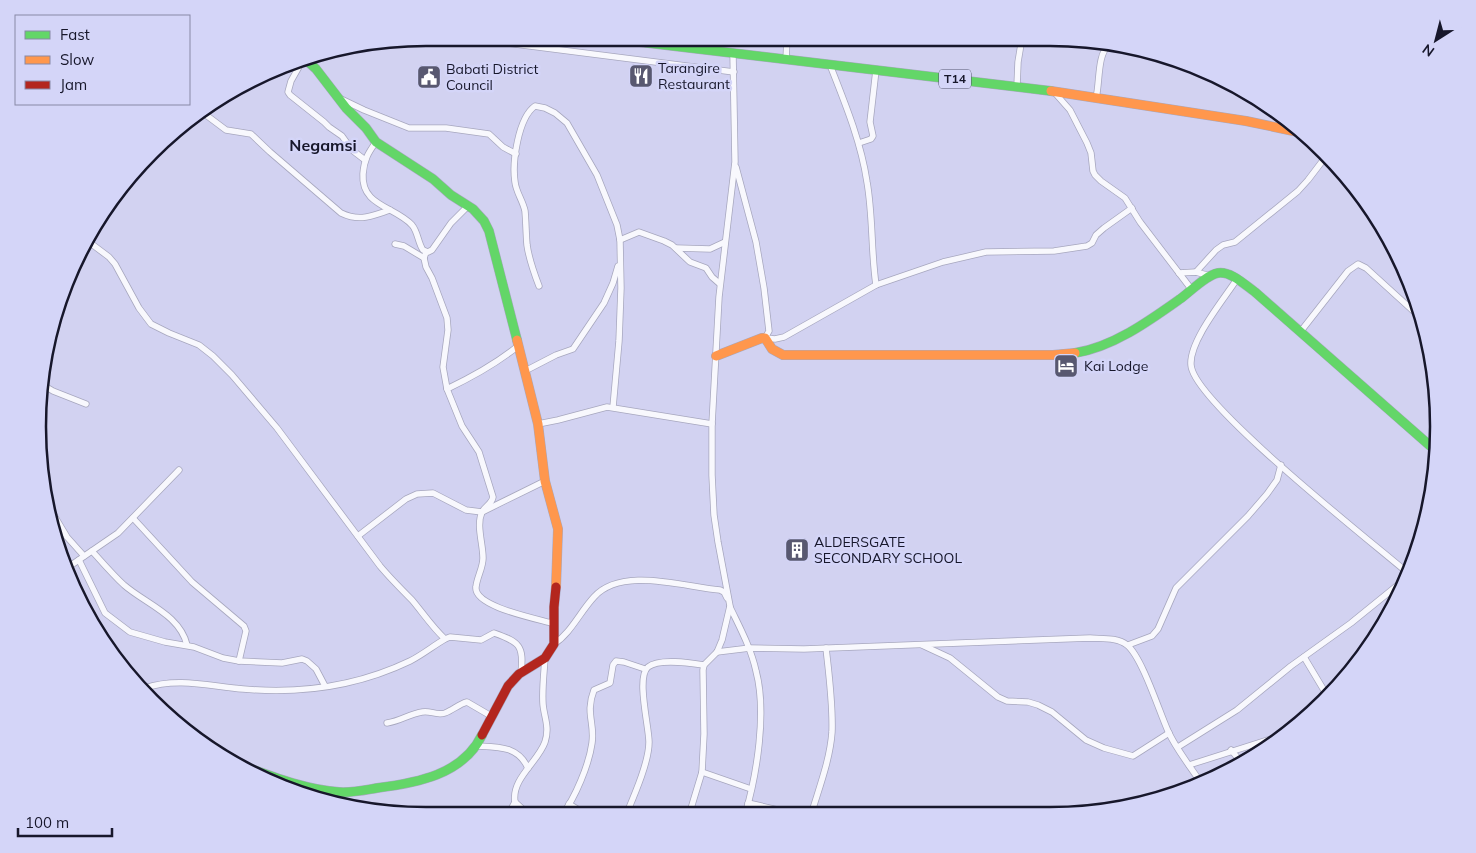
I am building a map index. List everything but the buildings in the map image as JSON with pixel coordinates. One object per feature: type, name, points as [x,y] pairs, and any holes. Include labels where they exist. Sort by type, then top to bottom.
[{"type":"main road","name":"T14","points":[[670,46],[1017,86],[1246,121],[1286,129]]},
{"type":"main road","points":[[301,786],[328,791],[357,791],[431,778],[460,762],[477,746],[508,686],[521,673],[545,658],[554,644],[558,530],[544,482],[538,424],[489,231],[484,221],[433,179],[376,142],[311,64]]},
{"type":"main road","points":[[716,356],[757,339],[764,338],[772,350],[783,355],[1053,355],[1082,352],[1105,344],[1192,290],[1210,276],[1219,273],[1237,279],[1301,330],[1429,445]]},
{"type":"street","points":[[529,46],[734,72]]},
{"type":"street","points":[[786,60],[787,46]]},
{"type":"street","points":[[1017,86],[1021,46]]},
{"type":"street","points":[[1096,98],[1099,87],[1101,56],[1104,51]]},
{"type":"street","points":[[691,807],[702,772],[704,734],[702,678],[704,665],[717,652],[722,640],[730,606],[714,515],[712,424],[720,284],[735,162],[733,54]]},
{"type":"street","points":[[830,65],[859,143],[868,184],[872,258],[876,285]]},
{"type":"street","points":[[298,68],[291,81],[288,92],[290,95],[337,132],[352,150],[364,160]]},
{"type":"street","points":[[859,143],[871,139],[873,136],[870,114],[876,70]]},
{"type":"street","points":[[1053,91],[1070,110],[1087,143],[1095,175],[1123,196],[1140,222],[1192,290]]},
{"type":"street","points":[[338,97],[408,128],[446,128],[489,134],[516,154]]},
{"type":"street","points":[[539,286],[533,270],[528,246],[524,207],[515,183],[516,154],[524,120],[534,106],[556,113],[567,124],[597,174],[617,225],[620,240],[619,341],[614,407]]},
{"type":"street","points":[[207,116],[226,130],[251,134],[341,212],[360,219],[390,210]]},
{"type":"street","points":[[376,142],[364,160],[363,181],[366,194],[412,225],[416,232],[447,318],[448,330],[443,367],[447,388],[458,417],[478,452],[489,481],[493,499],[482,512],[480,530],[483,564],[476,587],[477,595],[498,608],[555,624]]},
{"type":"street","points":[[735,162],[756,242],[764,288],[769,331],[764,338]]},
{"type":"street","points":[[1196,272],[1216,250],[1235,242],[1298,191],[1321,162]]},
{"type":"street","points":[[425,255],[432,250],[451,223],[468,206]]},
{"type":"street","points":[[764,338],[775,339],[784,337],[876,285],[922,268],[986,252],[1054,251],[1087,246],[1104,228],[1132,208]]},
{"type":"street","points":[[620,240],[637,233],[664,240],[676,248],[686,260],[706,268],[720,284]]},
{"type":"street","points":[[676,248],[710,249],[725,242]]},
{"type":"street","points":[[395,244],[425,255]]},
{"type":"street","points":[[92,245],[115,264],[139,308],[151,324],[199,345],[214,356],[232,375],[277,428],[398,587],[412,600],[432,627],[445,639]]},
{"type":"street","points":[[525,371],[572,349],[604,303],[620,260]]},
{"type":"street","points":[[1301,330],[1348,271],[1358,264],[1366,268],[1412,309]]},
{"type":"street","points":[[1179,273],[1196,272],[1210,276]]},
{"type":"street","points":[[1237,279],[1208,322],[1193,351],[1191,367],[1198,382],[1212,399],[1281,465],[1402,569]]},
{"type":"street","points":[[447,388],[476,375],[502,359],[518,346]]},
{"type":"street","points":[[49,388],[86,404]]},
{"type":"street","points":[[538,424],[594,409],[614,407],[712,424]]},
{"type":"street","points":[[1128,646],[1152,636],[1158,629],[1176,588],[1248,516],[1267,494],[1276,480],[1281,465]]},
{"type":"street","points":[[72,564],[118,533],[179,470]]},
{"type":"street","points":[[358,536],[406,499],[425,492],[432,493],[466,510],[482,512],[544,482]]},
{"type":"street","points":[[133,518],[192,582],[244,626],[246,631],[240,661]]},
{"type":"street","points":[[58,522],[81,558],[105,613],[130,632],[174,644],[187,645],[223,658],[240,661],[275,663],[302,659],[316,669],[325,686]]},
{"type":"street","points":[[92,551],[124,584],[173,621],[184,635],[187,645]]},
{"type":"street","points":[[554,644],[563,637],[595,595],[608,585],[625,581],[655,580],[720,590],[726,595],[750,648],[757,672],[761,714],[747,807]]},
{"type":"street","points":[[1178,747],[1237,710],[1304,657],[1392,593]]},
{"type":"street","points":[[150,687],[180,682],[242,689],[282,691],[356,682],[411,660],[450,637],[481,640],[494,633],[517,643],[520,647],[523,658],[521,673]]},
{"type":"street","points":[[717,652],[750,648],[826,648],[1090,638],[1112,639],[1128,646],[1139,661],[1169,733],[1197,777]]},
{"type":"street","points":[[920,644],[950,658],[998,697],[1013,702],[1028,702],[1046,709],[1086,740],[1104,748],[1134,756],[1169,733]]},
{"type":"street","points":[[813,807],[829,754],[832,734],[826,648]]},
{"type":"street","points":[[1304,657],[1323,689]]},
{"type":"street","points":[[512,807],[515,802],[517,785],[539,754],[546,740],[547,722],[543,706],[545,658]]},
{"type":"street","points":[[567,807],[584,770],[592,743],[589,711],[594,690],[610,683],[613,664],[616,661],[645,669]]},
{"type":"street","points":[[629,807],[639,781],[649,743],[642,684],[645,669],[654,664],[667,662],[704,665]]},
{"type":"street","points":[[387,723],[421,712],[444,713],[467,702],[491,716]]},
{"type":"street","points":[[1189,765],[1264,740]]},
{"type":"street","points":[[477,746],[506,748],[518,753],[524,759],[528,768]]},
{"type":"street","points":[[1231,750],[1237,757]]},
{"type":"street","points":[[702,772],[751,789]]},
{"type":"street","points":[[515,802],[520,807]]},
{"type":"street","points":[[748,803],[765,807]]},
{"type":"street","points":[[569,804],[574,807]]},
{"type":"traffic: fast","points":[[673,46],[1051,91]]},
{"type":"traffic: fast","points":[[311,64],[376,142],[433,179],[451,195],[473,209],[484,221],[489,231],[517,340]]},
{"type":"traffic: fast","points":[[1075,353],[1103,345],[1130,332],[1156,316],[1213,274],[1228,274],[1255,292],[1429,445]]},
{"type":"traffic: fast","points":[[295,783],[314,789],[349,792],[422,780],[451,768],[474,749],[482,735]]},
{"type":"traffic: slow","points":[[1051,91],[1246,121],[1286,129]]},
{"type":"traffic: slow","points":[[716,356],[762,338],[765,338],[772,349],[783,355],[1053,355],[1075,353]]},
{"type":"traffic: slow","points":[[517,340],[538,424],[545,481],[558,529],[556,587]]},
{"type":"traffic: jam","points":[[482,735],[508,686],[519,674],[545,658],[554,644],[556,587]]},
{"type":"place","name":"Tarangire Restaurant","points":[[641,76]]},
{"type":"place","name":"Babati District Council","points":[[429,77]]},
{"type":"place","name":"Kai Lodge","points":[[1066,366]]},
{"type":"place","name":"ALDERSGATE SECONDARY SCHOOL","points":[[797,550]]},
{"type":"district","name":"Negamsi","points":[[323,145]]}]
